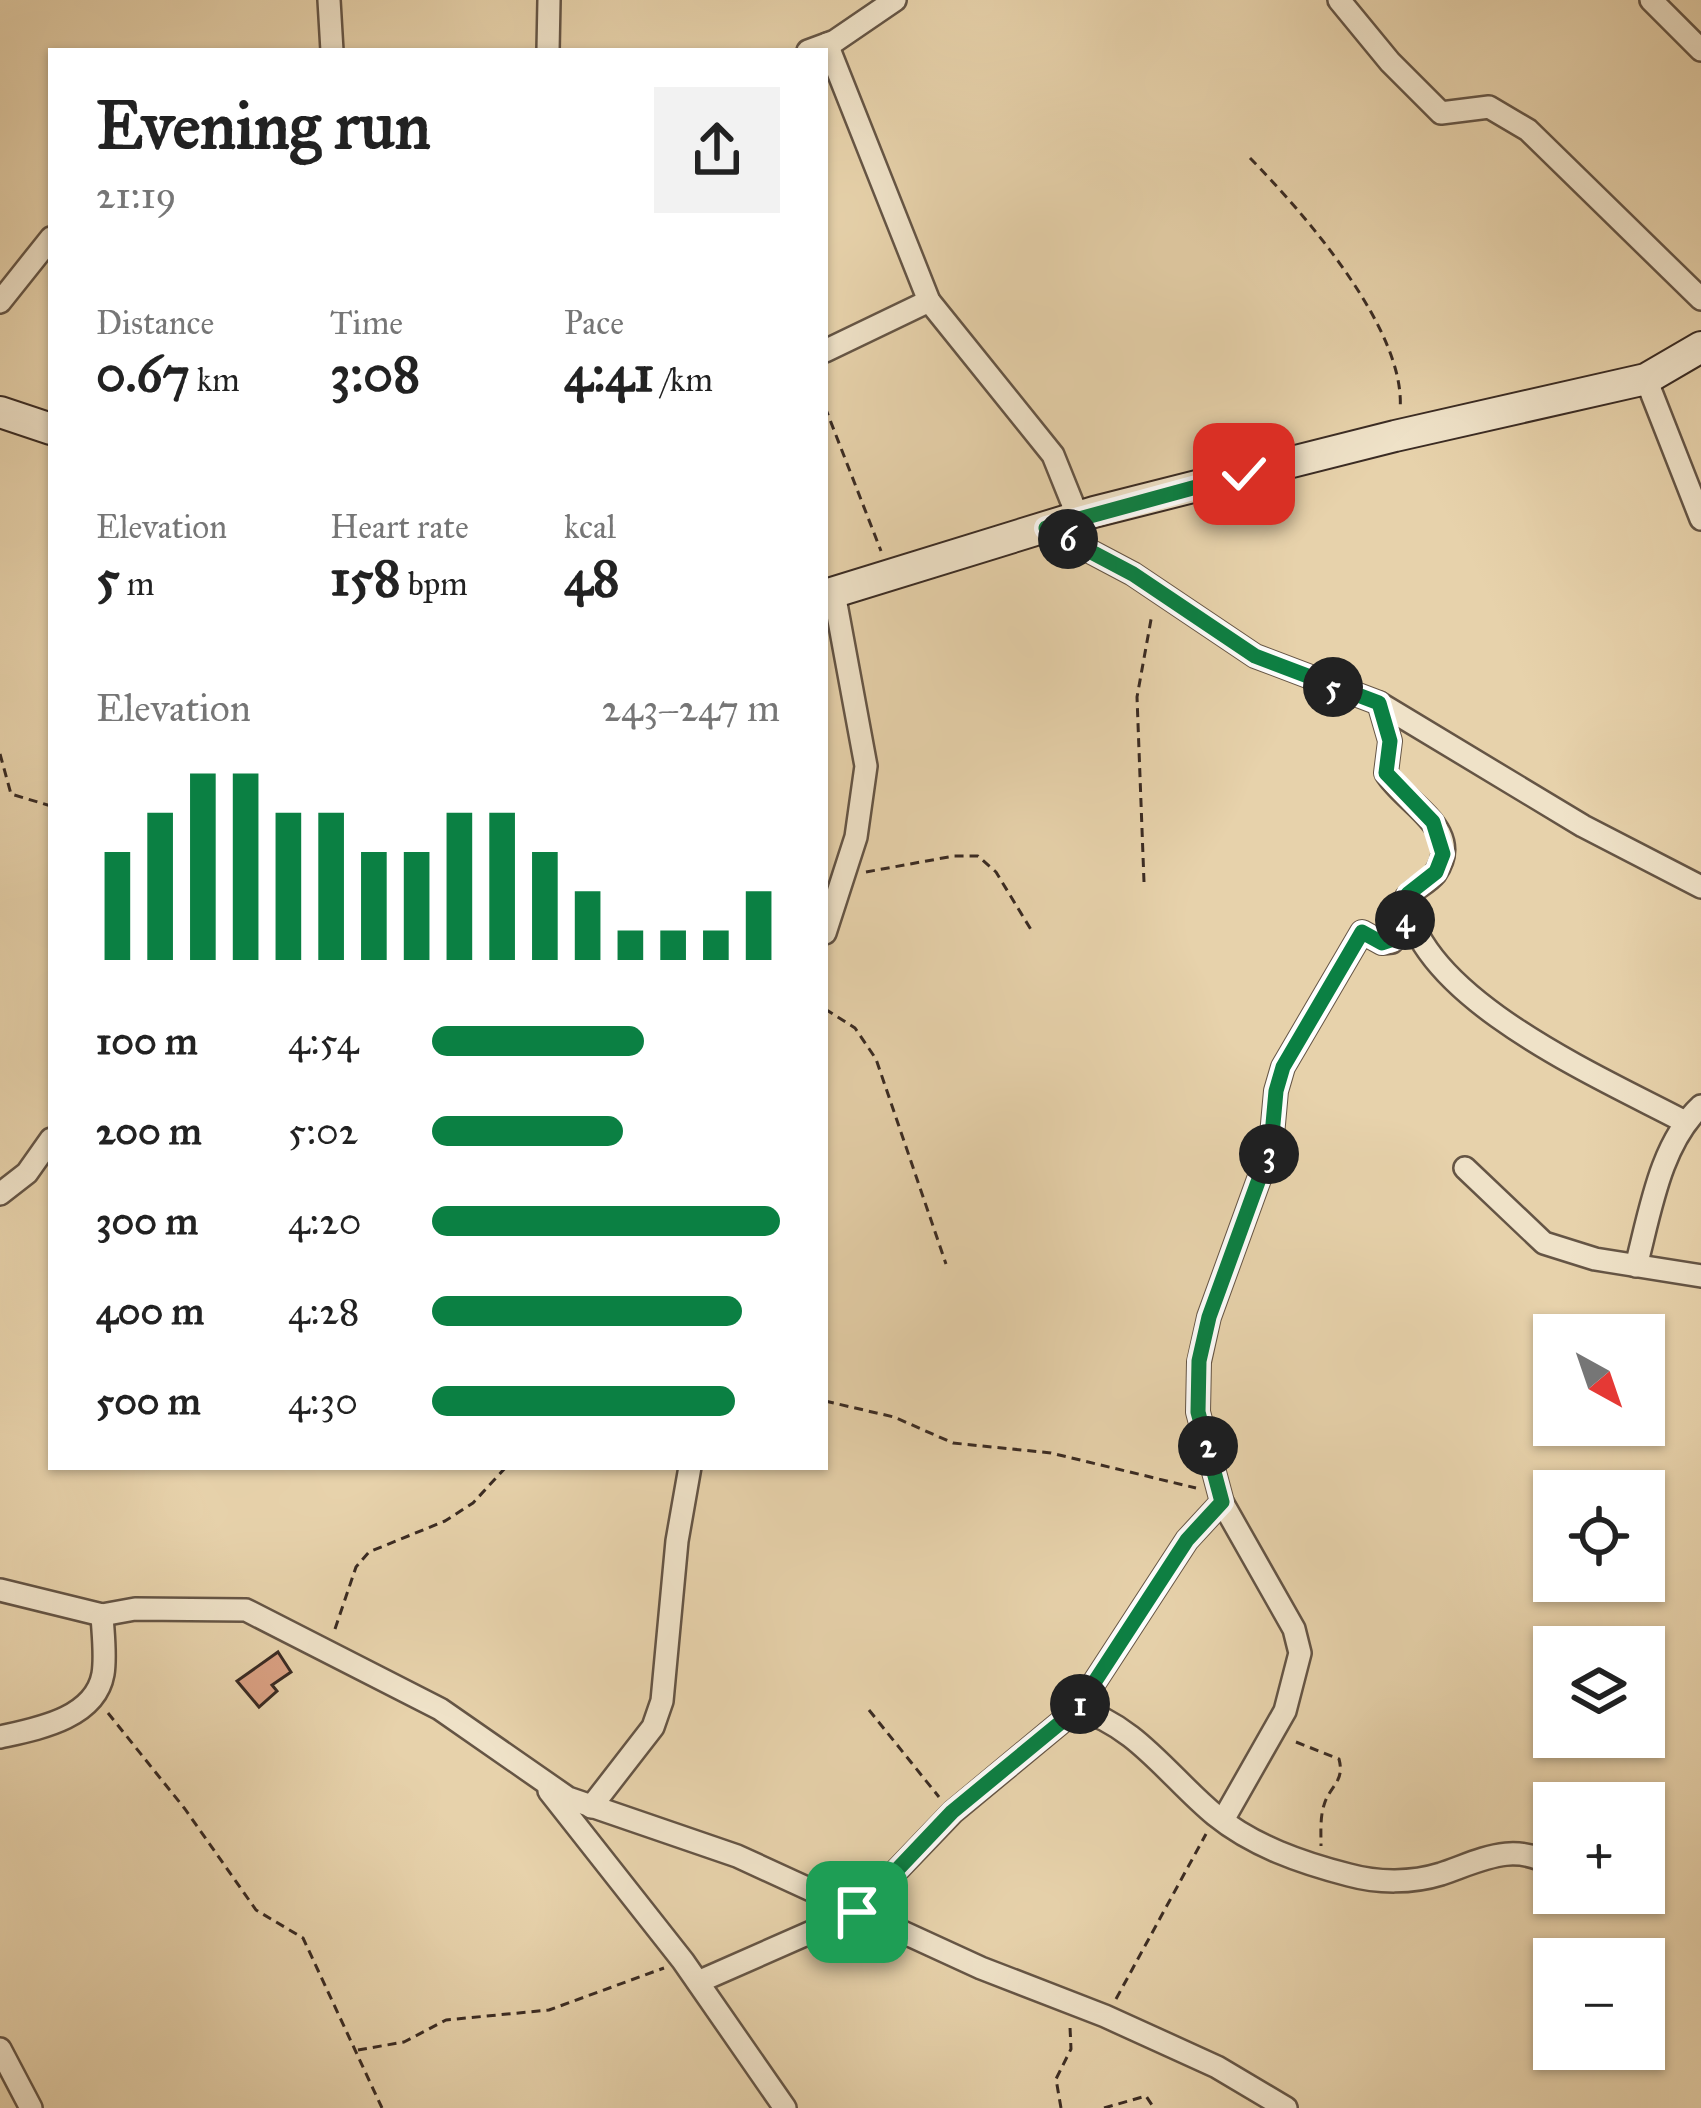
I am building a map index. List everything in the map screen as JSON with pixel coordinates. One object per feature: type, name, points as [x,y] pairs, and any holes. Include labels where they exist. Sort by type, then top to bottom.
[{"type":"street","points":[[329,0],[332,48]]},
{"type":"street","points":[[548,48],[549,0]]},
{"type":"street","points":[[818,47],[896,0]]},
{"type":"street","points":[[1340,0],[1390,62],[1441,113],[1489,107],[1528,130],[1701,299]]},
{"type":"street","points":[[1651,0],[1701,50]]},
{"type":"street","points":[[828,70],[928,301],[1053,454],[1078,518]]},
{"type":"street","points":[[0,302],[48,242]]},
{"type":"street","points":[[828,350],[928,301]]},
{"type":"street","points":[[828,916],[836,870],[862,809],[866,766],[829,594],[1078,518],[1395,436],[1646,380],[1701,347]]},
{"type":"street","points":[[1646,380],[1701,519]]},
{"type":"street","points":[[0,412],[48,428]]},
{"type":"street","points":[[1046,528],[1156,589],[1255,656],[1379,703],[1583,826],[1701,887]]},
{"type":"street","points":[[1219,1818],[1286,1711],[1300,1653],[1294,1629],[1221,1498],[1198,1412],[1199,1361],[1209,1317],[1271,1146],[1283,1067],[1344,969],[1355,938],[1362,932],[1382,943],[1392,942],[1402,930],[1408,894],[1436,872],[1442,840],[1424,812],[1386,773],[1390,741],[1379,703]]},
{"type":"street","points":[[1407,911],[1435,958],[1491,1010],[1552,1050],[1693,1114],[1665,1165],[1636,1266]]},
{"type":"street","points":[[0,1194],[26,1173],[48,1142]]},
{"type":"street","points":[[1465,1168],[1544,1243],[1567,1253],[1701,1276]]},
{"type":"street","points":[[591,1807],[652,1727],[662,1701],[677,1540],[690,1470]]},
{"type":"street","points":[[698,1982],[857,1912],[952,1812],[1077,1709],[1187,1540],[1221,1498]]},
{"type":"street","points":[[0,1590],[102,1615],[135,1609],[246,1610],[440,1709],[544,1784],[591,1807],[737,1856],[1105,2016],[1216,2067],[1286,2108]]},
{"type":"street","points":[[0,1737],[46,1727],[78,1711],[94,1695],[103,1676],[102,1615]]},
{"type":"street","points":[[1077,1709],[1100,1715],[1131,1736],[1219,1818],[1279,1853],[1323,1868],[1356,1877],[1418,1880],[1478,1859],[1526,1852],[1533,1856]]},
{"type":"street","points":[[544,1784],[698,1982],[785,2108]]},
{"type":"street","points":[[0,2049],[31,2108]]},
{"type":"path","points":[[1250,158],[1317,237],[1380,333],[1402,387],[1395,436]]},
{"type":"path","points":[[828,415],[890,575]]},
{"type":"path","points":[[1144,882],[1137,697],[1156,589]]},
{"type":"path","points":[[0,754],[11,794],[48,805]]},
{"type":"path","points":[[836,870],[978,856],[996,872],[1033,933]]},
{"type":"path","points":[[828,1011],[855,1028],[876,1059],[946,1264]]},
{"type":"path","points":[[828,1402],[894,1417],[953,1443],[1070,1456],[1221,1498]]},
{"type":"path","points":[[329,1650],[351,1578],[369,1552],[446,1521],[473,1503],[503,1470]]},
{"type":"path","points":[[94,1695],[185,1809],[256,1910],[303,1938],[365,2080],[382,2108]]},
{"type":"path","points":[[869,1710],[952,1812]]},
{"type":"path","points":[[1271,1733],[1340,1759],[1342,1777],[1322,1808],[1323,1868]]},
{"type":"path","points":[[1105,2016],[1219,1818]]},
{"type":"path","points":[[356,2051],[404,2042],[446,2020],[549,2010],[682,1961]]},
{"type":"path","points":[[1061,2108],[1057,2070],[1072,2038],[1065,2002]]},
{"type":"path","points":[[1104,2108],[1146,2096],[1154,2108]]},
{"type":"building","points":[[278,1652],[291,1672],[272,1685],[277,1691],[259,1707],[237,1681]]},
{"type":"route","points":[[857,1912],[952,1812],[1077,1709],[1187,1540],[1222,1502],[1198,1412],[1199,1361],[1209,1317],[1271,1146],[1283,1067],[1344,969],[1355,938],[1362,932],[1382,943],[1397,938],[1408,894],[1436,872],[1443,854],[1433,822],[1386,773],[1390,741],[1379,703],[1255,656],[1133,574],[1046,528],[1244,474]]}]
